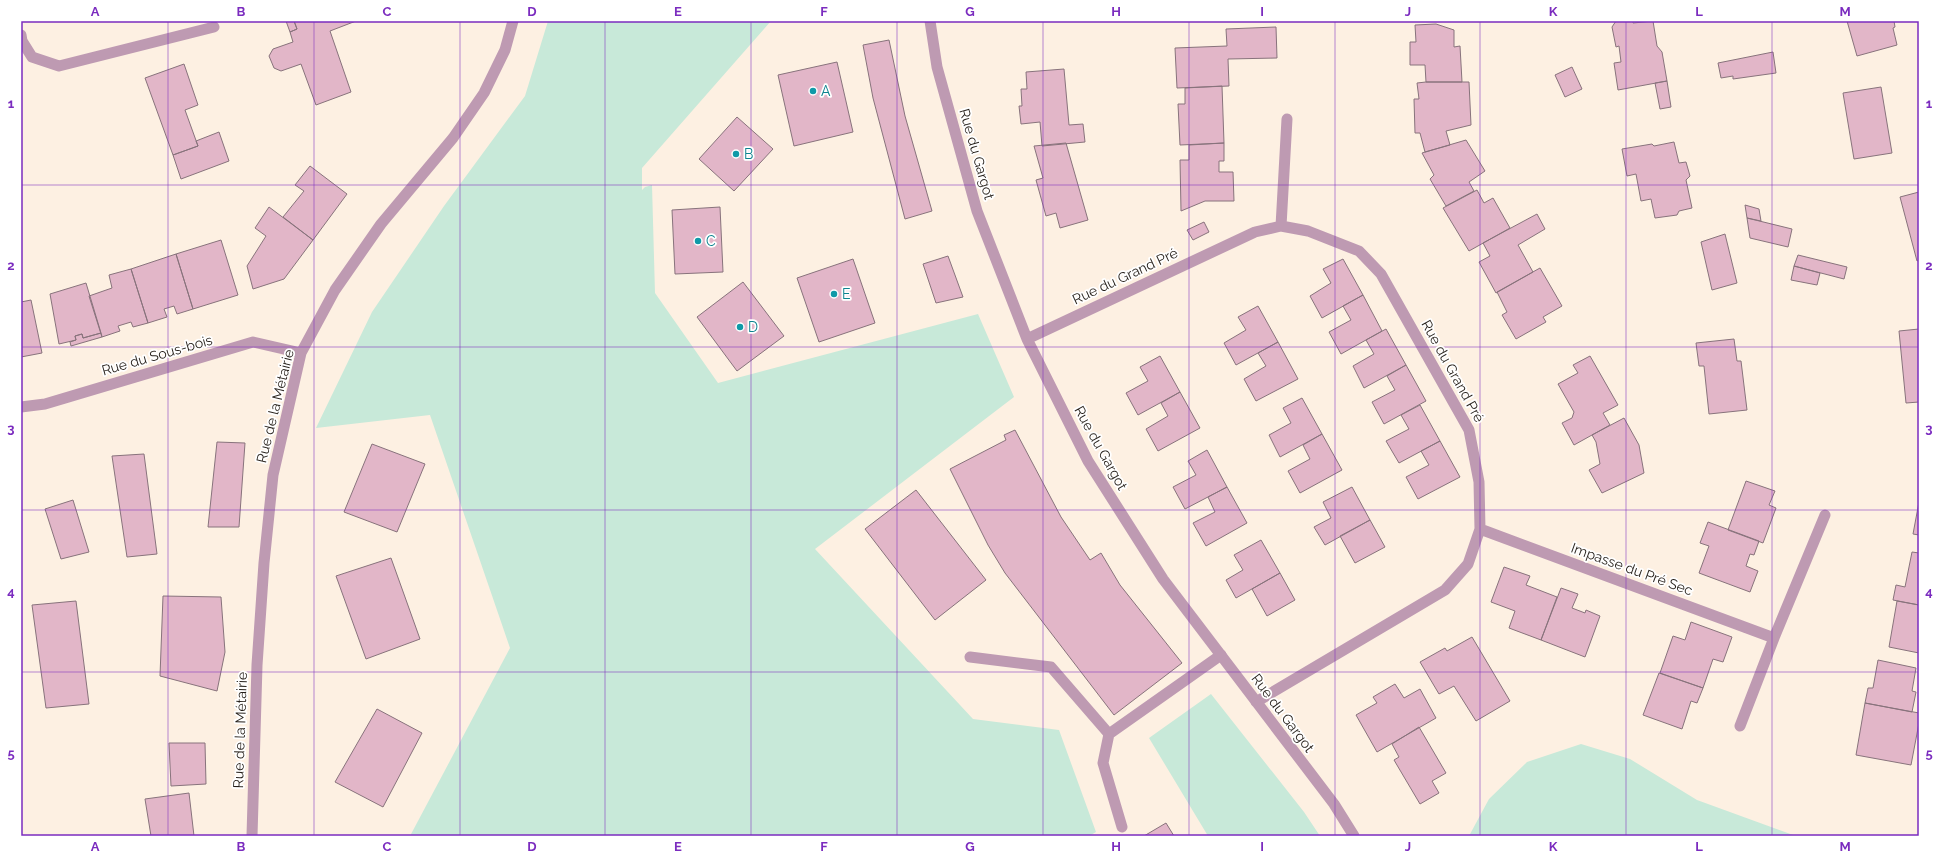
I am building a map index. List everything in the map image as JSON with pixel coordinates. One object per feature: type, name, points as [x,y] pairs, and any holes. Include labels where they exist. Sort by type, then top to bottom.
[{"type":"street","name":"Rue de la Métairie","points":[[252,836],[257,665],[264,563],[273,475],[301,352],[335,290],[381,224],[453,138],[484,93],[505,50],[513,21]]},
{"type":"street","name":"Rue du Gargot","points":[[930,21],[937,67],[977,211],[1027,339],[1088,461],[1163,579],[1334,804],[1354,836]]},
{"type":"street","points":[[21,35],[22,41],[32,57],[59,66],[214,27]]},
{"type":"street","points":[[1280,226],[1287,119]]},
{"type":"street","name":"Rue du Grand Pré","points":[[1027,339],[1255,232],[1280,226],[1308,231],[1359,251],[1381,274],[1469,430],[1480,482],[1480,529],[1468,564],[1444,590],[1256,702]]},
{"type":"street","name":"Rue du Sous-bois","points":[[21,408],[45,404],[253,342],[301,352]]},
{"type":"street","points":[[1740,726],[1774,638],[1825,515]]},
{"type":"street","name":"Impasse du Pré Sec","points":[[1480,529],[1774,638]]},
{"type":"street","points":[[1122,827],[1103,763],[1109,734],[1221,656]]},
{"type":"street","points":[[970,657],[1051,667],[1109,734]]},
{"type":"green space","points":[[548,21],[771,21],[642,168],[642,190],[645,187],[652,185],[655,293],[718,383],[978,314],[1014,397],[815,549],[973,719],[1059,730],[1096,832],[1089,836],[410,836],[510,648],[430,415],[316,428],[372,312],[444,206],[525,96]]},
{"type":"green space","points":[[1211,694],[1304,812],[1320,836],[1208,836],[1149,738]]},
{"type":"green space","points":[[1581,744],[1630,759],[1697,800],[1796,836],[1469,836],[1489,799],[1527,762]]},
{"type":"building","points":[[286,21],[294,21],[297,29],[290,32]]},
{"type":"building","points":[[294,21],[356,21],[330,31],[351,92],[316,105],[301,64],[281,71],[274,68],[269,56],[273,49],[293,42],[290,32],[297,29]]},
{"type":"building","points":[[1616,21],[1633,21],[1633,23],[1653,21],[1657,46],[1662,52],[1667,81],[1618,90],[1614,63],[1621,62],[1619,46],[1616,47],[1612,27]]},
{"type":"building","points":[[1847,21],[1894,21],[1895,27],[1893,28],[1897,45],[1857,56]]},
{"type":"building","points":[[1436,24],[1454,30],[1454,47],[1460,46],[1462,82],[1426,82],[1425,65],[1410,65],[1410,42],[1416,42],[1415,25]]},
{"type":"building","points":[[1276,27],[1277,58],[1228,59],[1229,86],[1177,88],[1175,48],[1227,46],[1226,29]]},
{"type":"building","points":[[889,40],[905,116],[932,211],[905,219],[873,98],[863,45]]},
{"type":"building","points":[[1773,52],[1776,73],[1733,79],[1733,76],[1721,78],[1718,63]]},
{"type":"building","name":"A","points":[[837,62],[853,132],[794,146],[778,75]]},
{"type":"building","points":[[184,64],[198,105],[185,110],[198,146],[173,155],[145,78]]},
{"type":"building","points":[[1572,67],[1582,89],[1565,97],[1555,75]]},
{"type":"building","points":[[1064,69],[1069,125],[1083,124],[1085,142],[1042,146],[1040,122],[1021,124],[1019,106],[1022,106],[1021,89],[1027,89],[1026,72]]},
{"type":"building","points":[[1667,81],[1671,107],[1660,109],[1655,83]]},
{"type":"building","points":[[1469,82],[1471,125],[1446,131],[1450,145],[1425,152],[1420,133],[1415,133],[1414,99],[1419,99],[1417,83]]},
{"type":"building","points":[[1222,86],[1224,143],[1180,145],[1178,104],[1185,104],[1185,88]]},
{"type":"building","points":[[1881,87],[1892,153],[1854,159],[1843,93]]},
{"type":"building","name":"B","points":[[737,117],[773,149],[734,191],[699,159]]},
{"type":"building","points":[[219,132],[229,161],[181,179],[173,155],[198,146],[196,141]]},
{"type":"building","points":[[1466,140],[1485,171],[1469,182],[1474,191],[1446,206],[1430,179],[1434,175],[1422,153]]},
{"type":"building","points":[[1674,142],[1679,163],[1686,162],[1690,176],[1686,180],[1692,208],[1679,211],[1677,215],[1655,218],[1651,199],[1641,201],[1636,174],[1627,176],[1622,149],[1652,144],[1654,146]]},
{"type":"building","points":[[1066,143],[1088,220],[1060,228],[1056,213],[1046,216],[1036,180],[1043,178],[1034,146]]},
{"type":"building","points":[[1224,143],[1224,161],[1219,161],[1219,172],[1233,172],[1234,201],[1205,201],[1181,211],[1180,160],[1189,160],[1189,145]]},
{"type":"building","points":[[310,166],[347,194],[313,240],[283,217],[304,191],[295,185]]},
{"type":"building","points":[[1477,190],[1484,203],[1493,198],[1510,228],[1469,251],[1443,208]]},
{"type":"building","points":[[1919,192],[1919,260],[1917,261],[1900,197]]},
{"type":"building","points":[[1745,205],[1759,209],[1761,221],[1747,218]]},
{"type":"building","points":[[269,207],[313,240],[284,279],[253,289],[247,266],[266,236],[255,228]]},
{"type":"building","name":"C","points":[[720,207],[723,272],[675,274],[672,210]]},
{"type":"building","points":[[1537,214],[1545,229],[1518,245],[1533,272],[1496,293],[1479,262],[1490,256],[1483,243]]},
{"type":"building","points":[[1747,218],[1792,229],[1788,247],[1750,238]]},
{"type":"building","points":[[1204,222],[1209,232],[1193,240],[1187,230]]},
{"type":"building","points":[[1725,234],[1737,283],[1712,290],[1701,242]]},
{"type":"building","points":[[221,240],[238,295],[193,309],[176,254]]},
{"type":"building","points":[[176,254],[193,309],[177,314],[174,306],[164,309],[167,317],[148,323],[131,269]]},
{"type":"building","points":[[1798,255],[1847,267],[1844,279],[1794,266]]},
{"type":"building","points":[[948,256],[963,297],[936,303],[923,264]]},
{"type":"building","name":"E","points":[[853,259],[875,323],[819,342],[797,278]]},
{"type":"building","points":[[1343,259],[1363,295],[1322,318],[1310,296],[1331,283],[1323,269]]},
{"type":"building","points":[[1794,266],[1820,273],[1817,285],[1791,280]]},
{"type":"building","points":[[1540,268],[1562,306],[1543,317],[1546,322],[1516,339],[1502,315],[1507,312],[1497,292]]},
{"type":"building","points":[[131,269],[148,323],[133,327],[131,322],[118,326],[120,331],[102,337],[89,296],[112,288],[109,275]]},
{"type":"building","name":"D","points":[[743,282],[784,336],[737,371],[697,317]]},
{"type":"building","points":[[86,283],[101,333],[83,338],[82,334],[75,336],[76,340],[59,344],[50,294]]},
{"type":"building","points":[[1363,295],[1382,331],[1341,354],[1329,332],[1351,320],[1343,306]]},
{"type":"building","points":[[31,300],[42,353],[21,357],[21,302]]},
{"type":"building","points":[[1258,306],[1278,342],[1236,365],[1224,343],[1246,330],[1238,317]]},
{"type":"building","points":[[1386,329],[1406,365],[1364,388],[1353,366],[1374,354],[1366,340]]},
{"type":"building","points":[[1919,329],[1919,402],[1906,403],[1899,331]]},
{"type":"building","points":[[101,333],[102,337],[71,346],[70,342],[76,340],[75,336],[82,334],[83,338]]},
{"type":"building","points":[[1734,339],[1737,361],[1741,361],[1747,410],[1709,414],[1704,366],[1699,366],[1696,343]]},
{"type":"building","points":[[1278,342],[1298,379],[1256,401],[1244,379],[1266,366],[1258,353]]},
{"type":"building","points":[[1160,356],[1180,392],[1138,415],[1126,393],[1148,381],[1140,367]]},
{"type":"building","points":[[1590,356],[1618,405],[1603,413],[1610,425],[1574,445],[1562,423],[1572,418],[1574,412],[1558,384],[1578,373],[1573,365]]},
{"type":"building","points":[[1406,365],[1426,401],[1384,424],[1372,402],[1395,390],[1387,376]]},
{"type":"building","points":[[1180,392],[1200,428],[1158,451],[1146,429],[1168,416],[1161,403]]},
{"type":"building","points":[[1302,398],[1322,434],[1280,457],[1269,435],[1291,423],[1283,408]]},
{"type":"building","points":[[1420,405],[1440,441],[1399,463],[1386,441],[1409,429],[1401,415]]},
{"type":"building","points":[[1624,418],[1639,445],[1644,473],[1602,493],[1589,470],[1600,464],[1596,442],[1592,435]]},
{"type":"building","points":[[1015,430],[1061,517],[1090,560],[1101,553],[1120,585],[1182,663],[1114,715],[1005,573],[988,545],[950,469],[1006,440],[1004,435]]},
{"type":"building","points":[[1322,434],[1342,470],[1300,493],[1288,471],[1310,459],[1303,445]]},
{"type":"building","points":[[1440,441],[1460,477],[1418,499],[1406,477],[1429,465],[1421,451]]},
{"type":"building","points":[[217,442],[245,443],[239,527],[208,527]]},
{"type":"building","points":[[372,444],[425,464],[397,532],[344,512]]},
{"type":"building","points":[[1207,450],[1227,487],[1185,509],[1173,487],[1196,475],[1188,461]]},
{"type":"building","points":[[144,454],[157,554],[127,557],[112,456]]},
{"type":"building","points":[[1746,481],[1775,491],[1769,505],[1776,508],[1763,543],[1728,530]]},
{"type":"building","points":[[1227,487],[1247,523],[1206,546],[1193,523],[1215,512],[1208,497]]},
{"type":"building","points":[[1352,487],[1370,520],[1325,545],[1314,527],[1331,518],[1323,502]]},
{"type":"building","points":[[916,490],[986,580],[935,620],[865,529]]},
{"type":"building","points":[[73,500],[89,552],[61,559],[45,509]]},
{"type":"building","points":[[1919,502],[1919,535],[1913,534]]},
{"type":"building","points":[[1370,520],[1385,547],[1355,563],[1340,536]]},
{"type":"building","points":[[1708,522],[1759,541],[1754,555],[1750,554],[1746,566],[1758,571],[1750,592],[1699,573],[1709,546],[1700,543]]},
{"type":"building","points":[[1261,540],[1280,573],[1236,598],[1226,580],[1243,570],[1234,555]]},
{"type":"building","points":[[1912,552],[1919,553],[1919,605],[1893,600],[1896,585],[1905,587]]},
{"type":"building","points":[[391,558],[420,639],[366,659],[336,576]]},
{"type":"building","points":[[1504,567],[1530,576],[1526,585],[1557,597],[1541,640],[1509,628],[1515,611],[1491,602]]},
{"type":"building","points":[[1280,573],[1295,600],[1267,616],[1252,589]]},
{"type":"building","points":[[1561,588],[1578,594],[1572,608],[1585,613],[1586,610],[1600,616],[1585,657],[1541,640]]},
{"type":"building","points":[[163,596],[221,597],[225,652],[217,691],[160,676]]},
{"type":"building","points":[[76,601],[89,704],[46,708],[32,605]]},
{"type":"building","points":[[1897,601],[1919,605],[1919,653],[1889,647]]},
{"type":"building","points":[[1691,622],[1732,637],[1723,662],[1713,659],[1703,688],[1660,673],[1673,636],[1685,640]]},
{"type":"building","points":[[1472,637],[1510,701],[1476,721],[1454,686],[1439,694],[1420,662],[1445,648],[1447,651]]},
{"type":"building","points":[[1878,660],[1916,668],[1912,691],[1916,692],[1912,712],[1865,703],[1868,688],[1873,688]]},
{"type":"building","points":[[1659,673],[1703,688],[1697,703],[1691,701],[1682,729],[1643,715]]},
{"type":"building","points":[[1395,684],[1404,698],[1420,689],[1436,718],[1377,752],[1356,715],[1377,703],[1373,697]]},
{"type":"building","points":[[1865,703],[1919,713],[1919,723],[1911,765],[1856,755]]},
{"type":"building","points":[[377,709],[422,733],[383,807],[335,782]]},
{"type":"building","points":[[1419,727],[1446,773],[1432,781],[1439,793],[1420,804],[1394,760],[1399,757],[1392,744]]},
{"type":"building","points":[[169,743],[205,743],[206,784],[171,786]]},
{"type":"building","points":[[189,793],[194,836],[151,836],[145,799]]},
{"type":"building","points":[[1166,823],[1174,836],[1144,836]]},
{"type":"place","name":"A","points":[[813,91]]},
{"type":"place","name":"B","points":[[736,154]]},
{"type":"place","name":"C","points":[[698,241]]},
{"type":"place","name":"E","points":[[834,294]]},
{"type":"place","name":"D","points":[[740,327]]}]
